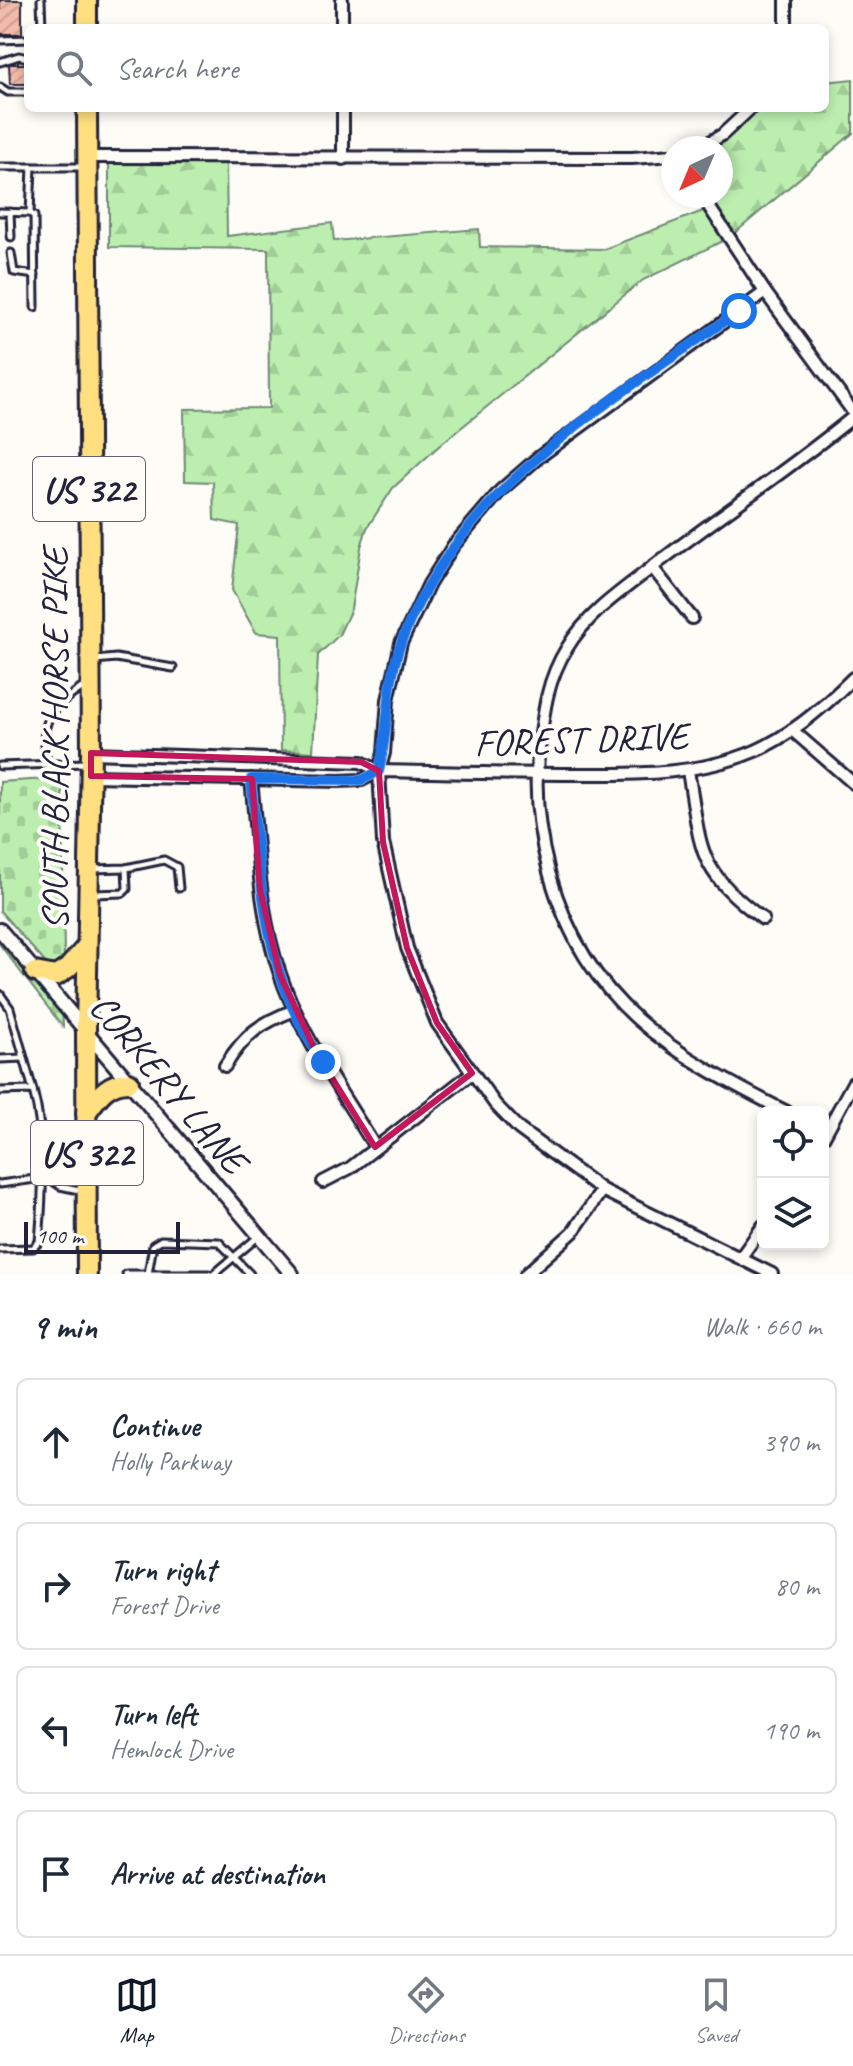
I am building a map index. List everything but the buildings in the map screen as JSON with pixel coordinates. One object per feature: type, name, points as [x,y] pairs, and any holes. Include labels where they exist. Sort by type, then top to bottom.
[{"type":"highway","points":[[87,0],[87,24]]},
{"type":"highway","name":"SOUTH BLACK HORSE PIKE","points":[[87,112],[91,661],[86,1031],[87,1274]]},
{"type":"highway","points":[[35,972],[56,976],[68,968],[87,946]]},
{"type":"highway","points":[[86,1113],[105,1088],[118,1082],[129,1082]]},
{"type":"street","points":[[342,0],[342,24]]},
{"type":"street","points":[[786,0],[786,24]]},
{"type":"street","points":[[343,112],[343,159]]},
{"type":"street","points":[[720,136],[747,112]]},
{"type":"street","points":[[87,162],[661,156]]},
{"type":"street","points":[[710,208],[765,292],[853,414],[609,599],[567,647],[549,686],[542,714],[537,801],[541,837],[553,885],[576,943],[595,975],[629,1011],[677,1050],[708,1071],[775,1106]]},
{"type":"street","points":[[765,292],[539,457],[501,490],[453,546],[429,584],[401,643],[390,685],[379,771],[385,855],[407,948],[437,1023],[495,1104],[519,1129],[602,1190],[772,1274]]},
{"type":"street","points":[[652,567],[692,618]]},
{"type":"street","name":"FOREST DRIVE","points":[[91,764],[361,762],[379,771],[537,774],[688,771],[753,752],[792,730],[853,678]]},
{"type":"street","points":[[792,730],[853,783]]},
{"type":"street","name":"FOREST DRIVE","points":[[91,764],[251,779],[362,780],[379,771]]},
{"type":"street","points":[[688,771],[698,841],[708,863],[729,893],[763,919]]},
{"type":"street","points":[[251,779],[259,878],[280,975],[316,1052],[375,1147]]},
{"type":"street","name":"CORKERY LANE","points":[[0,930],[292,1274]]},
{"type":"street","points":[[225,1066],[241,1041],[268,1021],[295,1010]]},
{"type":"street","points":[[323,1182],[350,1168],[472,1073]]},
{"type":"street","points":[[829,1125],[853,1083]]},
{"type":"street","points":[[526,1274],[573,1232],[602,1190]]},
{"type":"street","points":[[741,1257],[757,1234]]},
{"type":"lane","points":[[41,0],[42,24]]},
{"type":"lane","points":[[0,40],[24,39]]},
{"type":"lane","points":[[0,62],[24,57]]},
{"type":"lane","points":[[0,87],[8,92],[24,92]]},
{"type":"lane","points":[[0,167],[87,162]]},
{"type":"lane","points":[[30,213],[32,167]]},
{"type":"lane","points":[[0,212],[30,213],[34,216],[35,307]]},
{"type":"lane","points":[[10,212],[11,237]]},
{"type":"lane","points":[[11,253],[14,272],[35,275]]},
{"type":"lane","points":[[91,661],[116,658],[173,668]]},
{"type":"lane","points":[[48,765],[43,737],[48,717],[57,704],[91,681]]},
{"type":"lane","points":[[0,766],[91,764]]},
{"type":"lane","points":[[89,870],[126,868],[164,860],[173,863],[180,872],[179,888]]},
{"type":"lane","points":[[89,895],[123,893],[127,889],[126,868]]},
{"type":"lane","points":[[0,1249],[33,1248],[39,1242],[44,1178],[39,1114],[10,1008],[1,997]]},
{"type":"lane","points":[[0,1059],[24,1058]]},
{"type":"lane","points":[[0,1091],[33,1090]]},
{"type":"lane","points":[[0,1184],[44,1178],[60,1168],[87,1166]]},
{"type":"lane","points":[[44,1178],[60,1186],[87,1191]]},
{"type":"lane","points":[[126,1274],[211,1274],[259,1235]]},
{"type":"lane","points":[[148,1273],[153,1245],[161,1240],[219,1242],[250,1274]]},
{"type":"highlighted area","points":[[91,753],[361,762],[379,771],[383,842],[407,948],[437,1023],[472,1073],[375,1147],[316,1052],[280,975],[260,890],[252,779],[91,776]]},
{"type":"green space","points":[[853,79],[853,133],[729,238],[643,280],[441,444],[393,488],[367,528],[351,609],[339,635],[318,655],[313,752],[281,750],[280,635],[256,633],[232,590],[239,525],[214,520],[213,482],[185,481],[184,409],[269,408],[268,249],[109,247],[109,164],[226,162],[227,236],[332,223],[334,241],[479,229],[480,247],[604,249],[711,208],[733,208],[733,136],[715,136],[744,112],[829,112],[829,82]]},
{"type":"green space","points":[[62,778],[64,961],[49,967],[0,911],[0,782]]},
{"type":"green space","points":[[0,927],[62,999],[63,1027],[0,945]]},
{"type":"route","points":[[323,1062],[295,1010],[280,975],[270,939],[260,890],[251,779],[362,780],[379,771],[384,753],[390,685],[401,643],[429,584],[453,546],[501,490],[539,457],[739,311]]}]
